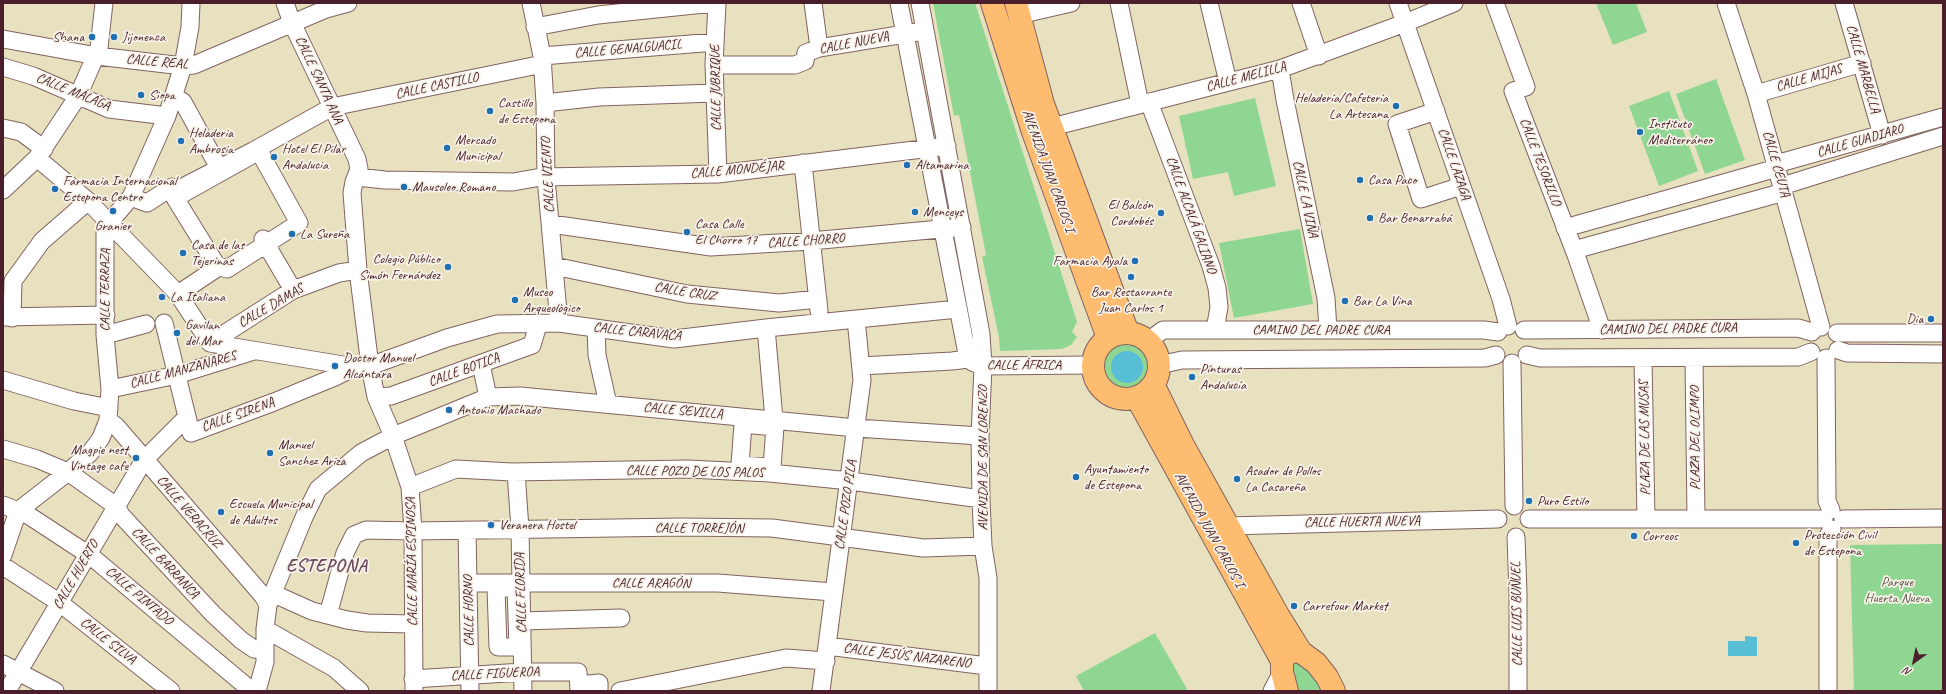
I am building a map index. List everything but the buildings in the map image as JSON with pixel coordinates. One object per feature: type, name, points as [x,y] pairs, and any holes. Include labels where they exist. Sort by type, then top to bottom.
[{"type":"main road","name":"AVENIDA JUAN CARLOS I","points":[[992,3],[1042,129],[1128,337]]},
{"type":"main road","name":"AVENIDA JUAN CARLOS I","points":[[1018,9],[1043,104],[1042,129]]},
{"type":"main road","points":[[1128,337],[1156,352],[1160,365],[1158,376],[1145,392],[1126,400],[1116,398],[1106,393],[1099,386],[1094,376],[1093,365],[1097,350],[1128,337]]},
{"type":"main road","name":"AVENIDA JUAN CARLOS I","points":[[1145,392],[1175,431],[1227,526],[1288,669]]},
{"type":"main road","name":"AVENIDA JUAN CARLOS I","points":[[1145,392],[1288,669]]},
{"type":"main road","points":[[1288,669],[1316,662],[1327,677],[1334,691]]},
{"type":"street","points":[[3,190],[41,153],[78,96],[97,56],[104,3]]},
{"type":"street","points":[[108,224],[131,198],[168,116],[183,66],[190,27],[191,3]]},
{"type":"street","name":"CALLE SANTA ANA","points":[[285,3],[292,23],[356,159],[359,169],[352,193],[363,367],[393,436]]},
{"type":"street","name":"CALLE REAL","points":[[3,39],[97,56],[183,66],[194,65],[326,9],[348,3]]},
{"type":"street","name":"CALLE VIENTO","points":[[531,3],[542,60],[545,103],[546,178],[559,323]]},
{"type":"street","points":[[535,27],[598,15],[716,3]]},
{"type":"street","name":"CALLE JUBRIQUE","points":[[716,3],[714,65],[718,174]]},
{"type":"street","points":[[813,3],[819,48]]},
{"type":"street","points":[[899,3],[968,358]]},
{"type":"street","name":"AVENIDA DE SAN LORENZO","points":[[920,3],[981,334],[983,366],[980,436],[981,499],[983,546],[988,578],[988,691]]},
{"type":"street","points":[[1018,9],[1071,3]]},
{"type":"street","name":"CALLE ALCALÁ GALIANO","points":[[1119,3],[1144,103],[1211,266],[1217,288],[1219,307],[1215,330]]},
{"type":"street","points":[[1209,3],[1228,82]]},
{"type":"street","points":[[1301,3],[1319,56]]},
{"type":"street","name":"CALLE LAZAGA","points":[[1398,3],[1501,299],[1510,329]]},
{"type":"street","name":"CALLE MELILLA","points":[[1042,129],[1280,69],[1319,56],[1454,3]]},
{"type":"street","name":"CALLE TESORILLO","points":[[1495,3],[1526,86],[1513,91],[1576,256],[1602,330]]},
{"type":"street","name":"CALLE CEUTA","points":[[1726,3],[1756,94],[1777,166],[1817,329],[1808,341],[1825,353]]},
{"type":"street","name":"CALLE MARBELLA","points":[[1844,3],[1882,135]]},
{"type":"street","points":[[905,33],[925,30]]},
{"type":"street","name":"CALLE NUEVA","points":[[714,65],[795,65],[804,60],[806,53],[819,48],[905,33]]},
{"type":"street","name":"CALLE GENALGUACIL","points":[[542,60],[715,42]]},
{"type":"street","name":"CALLE CASTILLO","points":[[254,152],[332,107],[542,60]]},
{"type":"street","name":"CALLE MIJAS","points":[[1756,94],[1862,63]]},
{"type":"street","name":"CALLE MÁLAGA","points":[[3,67],[32,76],[109,109],[168,116]]},
{"type":"street","name":"CALLE LA VIÑA","points":[[1280,69],[1285,100],[1326,298],[1328,330]]},
{"type":"street","points":[[545,103],[599,97],[715,93]]},
{"type":"street","points":[[174,96],[183,102],[219,168]]},
{"type":"street","points":[[1436,111],[1397,124],[1421,199],[1461,186]]},
{"type":"street","name":"CALLE GUADIARO","points":[[1565,228],[1943,117]]},
{"type":"street","points":[[3,128],[21,132],[108,224],[178,294],[210,343]]},
{"type":"street","name":"CALLE GUADIARO","points":[[1576,256],[1943,136]]},
{"type":"street","points":[[927,149],[947,146]]},
{"type":"street","name":"CALLE MONDÉJAR","points":[[357,177],[385,180],[513,182],[546,178],[718,174],[927,149]]},
{"type":"street","points":[[131,198],[147,203],[172,187],[176,193],[175,198],[217,266],[227,269],[265,241],[299,224],[259,150],[219,168],[176,193]]},
{"type":"street","points":[[176,193],[254,152]]},
{"type":"street","points":[[803,163],[820,323]]},
{"type":"street","points":[[88,202],[42,241],[13,281],[8,317],[106,315]]},
{"type":"street","name":"CALLE TERRAZA","points":[[11,508],[68,472],[90,453],[101,438],[109,414],[110,390],[105,336],[105,232],[108,224]]},
{"type":"street","name":"CALLE CHORRO","points":[[551,224],[711,247],[811,242],[942,230]]},
{"type":"street","points":[[942,230],[962,227]]},
{"type":"street","points":[[265,241],[293,290]]},
{"type":"street","points":[[178,294],[220,266]]},
{"type":"street","name":"CALLE CRUZ","points":[[554,266],[687,294],[779,302],[818,299]]},
{"type":"street","name":"CALLE DAMAS","points":[[210,343],[293,290],[339,273],[358,270]]},
{"type":"street","name":"CALLE CARAVACA","points":[[363,367],[447,338],[497,324],[538,325],[559,323],[674,339],[856,318],[958,309]]},
{"type":"street","name":"CALLE POZO PILA","points":[[821,691],[833,592],[850,481],[862,380],[856,318]]},
{"type":"street","points":[[164,323],[187,417]]},
{"type":"street","points":[[105,336],[146,324]]},
{"type":"street","name":"CALLE BOTICA","points":[[376,397],[391,396],[532,345],[538,325]]},
{"type":"street","points":[[596,328],[597,355],[608,404]]},
{"type":"street","points":[[766,328],[775,427],[772,468],[770,470]]},
{"type":"street","name":"CAMINO DEL PADRE CURA","points":[[1128,337],[1163,330],[1602,330],[1830,328],[1837,333]]},
{"type":"street","points":[[1510,329],[1530,339],[1527,355],[1517,362],[1512,363],[1506,362],[1496,355],[1493,343],[1510,329]]},
{"type":"street","points":[[1828,691],[1828,536],[1833,519],[1827,501],[1825,353],[1840,341],[1837,333],[1943,333]]},
{"type":"street","name":"CALLE MANZANARES","points":[[210,343],[363,367]]},
{"type":"street","name":"CALLE MANZANARES","points":[[110,390],[177,375],[256,351]]},
{"type":"street","name":"CAMINO DEL PADRE CURA","points":[[1527,355],[1540,358],[1694,358],[1798,357],[1825,353],[1943,354]]},
{"type":"street","name":"CAMINO DEL PADRE CURA","points":[[1160,365],[1182,360],[1485,358],[1496,355]]},
{"type":"street","name":"CALLE ÁFRICA","points":[[861,366],[952,361],[968,358],[983,366],[1093,365]]},
{"type":"street","name":"PLAZA DE LAS MUSAS","points":[[1643,358],[1646,519]]},
{"type":"street","name":"PLAZA DEL OLIMPO","points":[[1694,358],[1696,519]]},
{"type":"street","points":[[1512,363],[1514,506]]},
{"type":"street","points":[[481,364],[488,398]]},
{"type":"street","name":"CALLE SIRENA","points":[[187,417],[191,433],[363,367]]},
{"type":"street","points":[[3,380],[74,401],[109,414]]},
{"type":"street","name":"CALLE SEVILLA","points":[[257,691],[265,662],[265,629],[270,599],[305,515],[318,489],[361,452],[393,436],[488,398],[520,396],[608,404],[745,421],[980,436]]},
{"type":"street","name":"CALLE VERACRUZ","points":[[109,414],[116,426],[144,460],[263,596],[270,599]]},
{"type":"street","name":"CALLE SIRENA","points":[[144,460],[187,417]]},
{"type":"street","points":[[742,469],[740,465],[743,424],[745,421]]},
{"type":"street","name":"CALLE MARÍA ESPINOSA","points":[[393,436],[410,487],[413,531],[413,685]]},
{"type":"street","name":"CALLE BARRANCA","points":[[3,449],[37,459],[68,472],[116,506],[121,515],[213,614],[240,640],[254,649],[264,650]]},
{"type":"street","name":"CALLE HUERTO","points":[[7,691],[144,460]]},
{"type":"street","name":"CALLE POZO DE LOS PALOS","points":[[410,487],[456,470],[516,472],[742,469],[770,470],[981,499]]},
{"type":"street","name":"CALLE FLORIDA","points":[[516,472],[520,529],[523,691]]},
{"type":"street","points":[[1514,506],[1522,508],[1529,520],[1526,531],[1516,537],[1504,535],[1500,531],[1498,519],[1503,510],[1514,506]]},
{"type":"street","points":[[3,555],[11,508]]},
{"type":"street","name":"CALLE PINTADO","points":[[11,508],[88,555],[252,691]]},
{"type":"street","points":[[1529,520],[1943,518]]},
{"type":"street","name":"CALLE HUERTA NUEVA","points":[[1227,526],[1498,519]]},
{"type":"street","name":"CALLE TORREJÓN","points":[[328,615],[345,553],[354,535],[366,530],[413,531],[682,527],[764,528],[842,536],[923,548],[983,546]]},
{"type":"street","name":"CALLE HORNO","points":[[467,530],[470,691]]},
{"type":"street","name":"CALLE LUIS BUÑUEL","points":[[1516,537],[1518,691]]},
{"type":"street","name":"CALLE SILVA","points":[[3,566],[60,603],[171,691]]},
{"type":"street","name":"CALLE ARAGÓN","points":[[468,583],[718,583],[833,592]]},
{"type":"street","points":[[270,599],[328,615],[367,623],[413,624]]},
{"type":"street","points":[[522,621],[621,618]]},
{"type":"street","points":[[265,629],[334,668],[360,691]]},
{"type":"street","name":"CALLE JESÚS NAZARENO","points":[[620,691],[786,658],[826,654],[987,666]]},
{"type":"street","points":[[3,664],[55,691]]},
{"type":"street","points":[[1272,691],[1288,669]]},
{"type":"street","name":"CALLE FIGUEROA","points":[[413,685],[470,674],[523,672],[579,682],[599,683],[600,691]]},
{"type":"green space","points":[[933,3],[975,3],[1077,322],[1072,332],[1077,337],[1071,345],[1062,349],[1000,351],[999,337],[982,257],[986,255],[959,115],[954,116]]},
{"type":"green space","points":[[1596,3],[1636,3],[1647,32],[1613,45]]},
{"type":"green space","points":[[1716,79],[1745,160],[1705,174],[1676,94]]},
{"type":"green space","points":[[1669,91],[1698,171],[1659,186],[1629,106]]},
{"type":"green space","points":[[1255,98],[1276,186],[1234,196],[1228,172],[1193,179],[1179,116]]},
{"type":"green space","points":[[1300,229],[1313,304],[1234,318],[1219,243]]},
{"type":"green space","points":[[1120,344],[1134,346],[1141,350],[1148,360],[1149,368],[1144,381],[1138,386],[1131,389],[1117,388],[1110,383],[1103,370],[1105,357],[1114,346]],"holes":[[[1122,352],[1143,367],[1140,377],[1114,358]]]},
{"type":"green space","name":"Parque Huerta Nueva","points":[[1943,544],[1943,691],[1854,691],[1850,545]]},
{"type":"green space","points":[[1155,633],[1187,689],[1183,691],[1084,691],[1076,676]]},
{"type":"green space","points":[[1301,661],[1324,691],[1296,691],[1292,666],[1294,662]]},
{"type":"water","points":[[1124,351],[1130,351],[1140,358],[1143,367],[1142,373],[1136,380],[1130,383],[1124,383],[1114,376],[1111,370],[1111,364],[1118,354]]},
{"type":"water","points":[[1745,636],[1757,637],[1757,656],[1728,656],[1728,641],[1745,641]]},
{"type":"place","name":"Shana","points":[[92,37]]},
{"type":"place","name":"Jijonenca","points":[[114,37]]},
{"type":"place","name":"Siopa","points":[[141,95]]},
{"type":"place","name":"Heladería/Cafetería La Artesana","points":[[1396,106]]},
{"type":"place","name":"Castillo de Estepona","points":[[490,111]]},
{"type":"place","name":"Instituto Mediterráneo","points":[[1640,132]]},
{"type":"place","name":"Heladeria Ambrosia","points":[[181,141]]},
{"type":"place","name":"Mercado Municipal","points":[[447,148]]},
{"type":"place","name":"Hotel El Pilar Andalucia","points":[[274,157]]},
{"type":"place","name":"Altamarina","points":[[907,165]]},
{"type":"place","name":"Casa Paco","points":[[1360,180]]},
{"type":"place","name":"Mausoleo Romano","points":[[404,187]]},
{"type":"place","name":"Farmacia Internacional Estepona Centro","points":[[55,189]]},
{"type":"place","name":"Granier","points":[[113,211]]},
{"type":"place","name":"Menceys","points":[[915,212]]},
{"type":"place","name":"El Balcón Cordobés","points":[[1161,213]]},
{"type":"place","name":"Bar Benarrabá","points":[[1370,218]]},
{"type":"place","name":"Casa Calle El Chorro 17","points":[[687,232]]},
{"type":"place","name":"La Sureña","points":[[292,234]]},
{"type":"place","name":"Casa de las Tejerinas","points":[[183,253]]},
{"type":"place","name":"Farmacia Ayala","points":[[1135,261]]},
{"type":"place","name":"Colegio Público Simón Fernández","points":[[448,267]]},
{"type":"place","name":"Bar Restaurante Juan Carlos 1","points":[[1131,277]]},
{"type":"place","name":"La Italiana","points":[[162,297]]},
{"type":"place","name":"Museo Arqueològico","points":[[515,300]]},
{"type":"place","name":"Bar La Vina","points":[[1345,301]]},
{"type":"place","name":"Dia","points":[[1931,319]]},
{"type":"place","name":"Gavilan del Mar","points":[[177,333]]},
{"type":"place","name":"Doctor Manuel Alcántara","points":[[335,366]]},
{"type":"place","name":"Pínturas Andalucía","points":[[1192,377]]},
{"type":"place","name":"Antonio Machado","points":[[449,410]]},
{"type":"place","name":"Manuel Sanchez Ariza","points":[[270,453]]},
{"type":"place","name":"Magpie nest Vintage cafe","points":[[136,458]]},
{"type":"place","name":"Ayuntamiento de Estepona","points":[[1076,477]]},
{"type":"place","name":"Asador de Pollos La Casareña","points":[[1237,479]]},
{"type":"place","name":"Puro Estilo","points":[[1529,501]]},
{"type":"place","name":"Escuela Municipal de Adultos","points":[[221,512]]},
{"type":"place","name":"Veranera Hostel","points":[[491,525]]},
{"type":"place","name":"Correos","points":[[1634,536]]},
{"type":"place","name":"Protección Civil de Estepona","points":[[1796,543]]},
{"type":"place","name":"Carrefour Market","points":[[1294,606]]},
{"type":"district","name":"ESTEPONA","points":[[327,566]]}]
